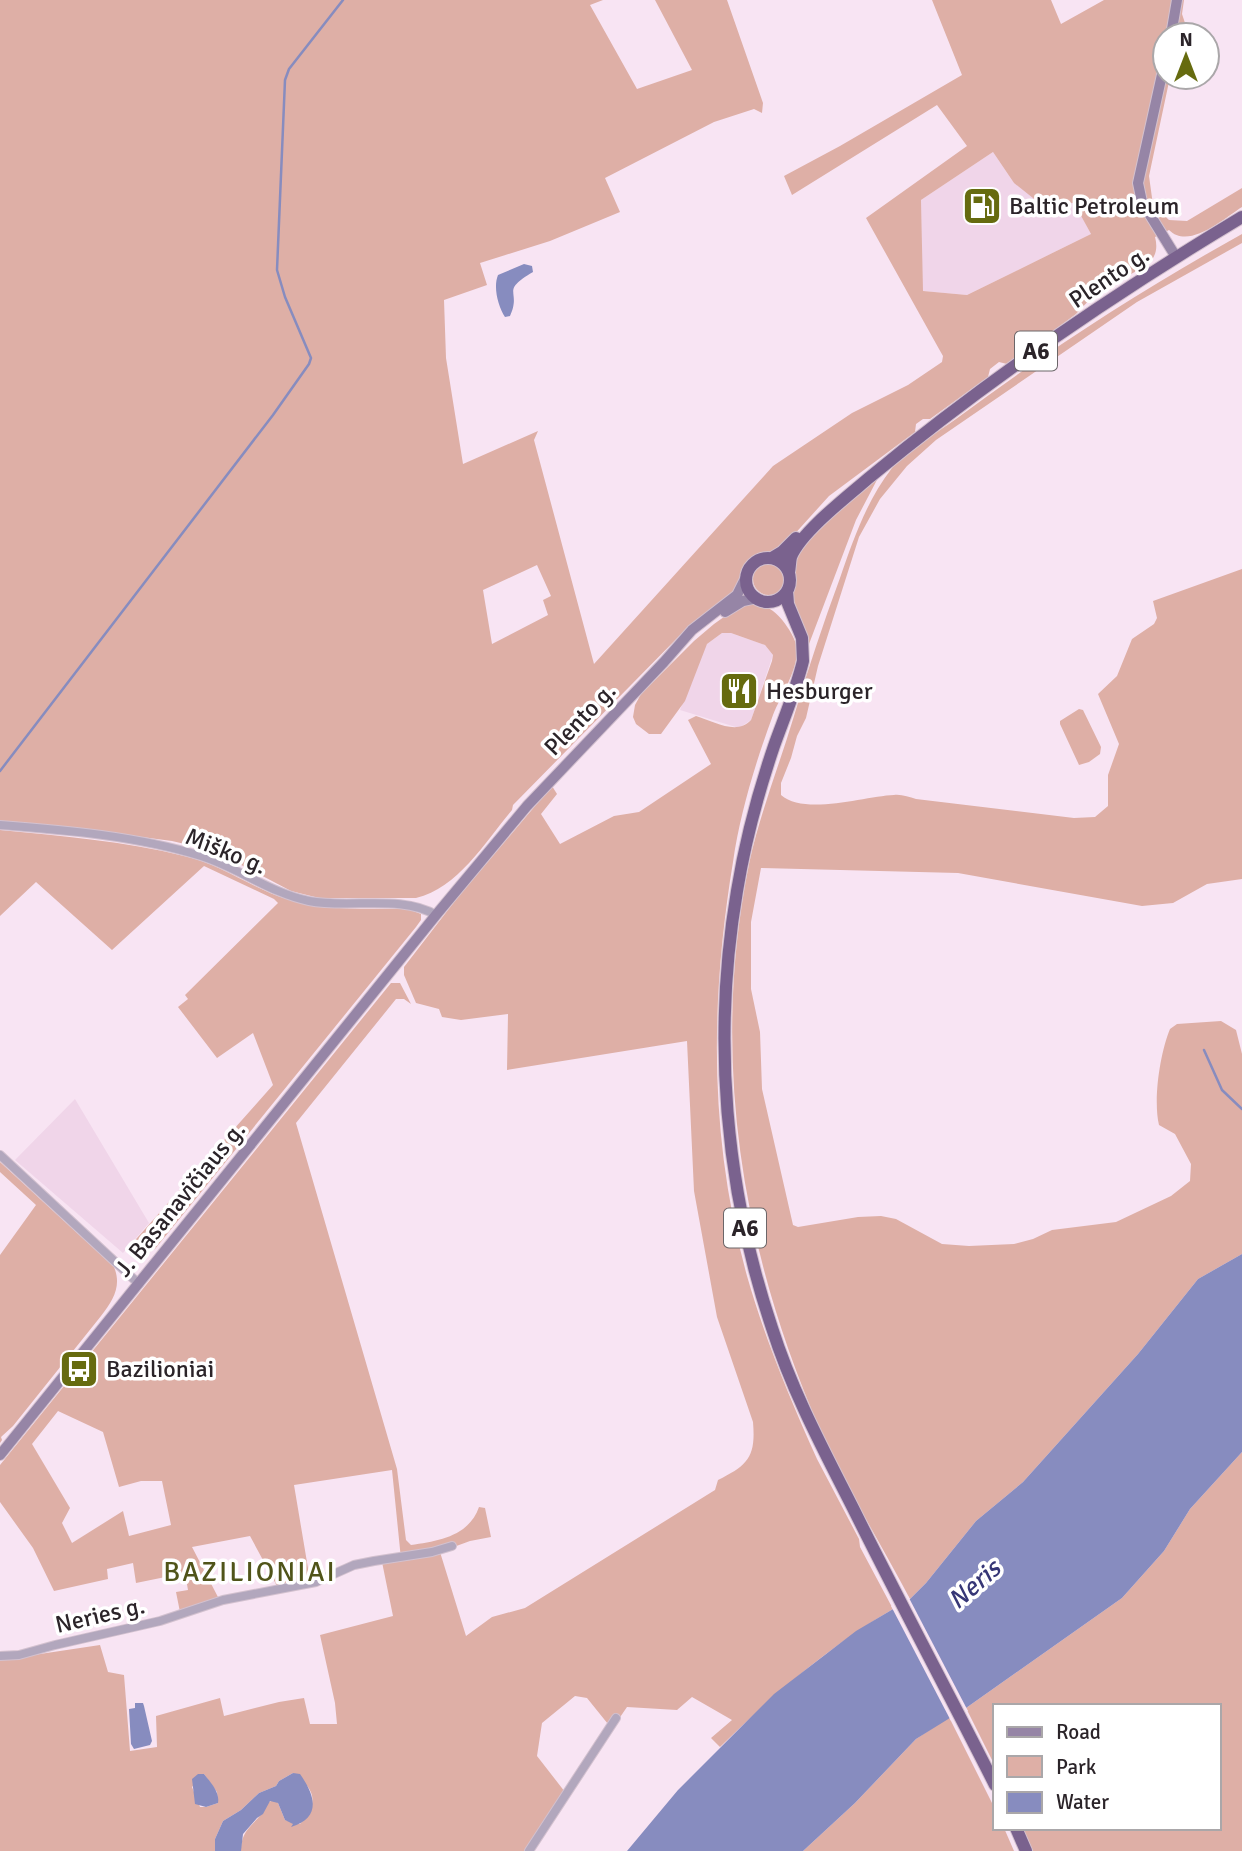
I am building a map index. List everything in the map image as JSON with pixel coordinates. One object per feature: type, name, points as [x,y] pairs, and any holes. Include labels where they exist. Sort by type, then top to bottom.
[{"type":"highway","name":"Plento g.","points":[[772,558],[788,547],[836,496],[988,384],[1176,257],[1242,217]]},
{"type":"highway","name":"Plento g.","points":[[789,572],[794,551],[817,524],[900,451]]},
{"type":"highway","points":[[762,600],[775,601],[787,591],[790,579],[783,563],[772,558],[758,560],[752,565],[746,578],[749,590],[762,600],[782,612],[803,649]]},
{"type":"highway","name":"A6","points":[[787,591],[788,604],[802,638],[800,674],[759,794],[737,893],[726,990],[726,1094],[744,1225],[772,1331],[812,1427],[993,1781]]},
{"type":"highway","points":[[1017,1830],[1026,1851]]},
{"type":"main road","points":[[1173,21],[1177,0]]},
{"type":"main road","points":[[1158,91],[1138,183],[1142,202],[1176,257]]},
{"type":"main road","name":"Plento g.","points":[[436,915],[527,806],[692,630],[737,595],[746,578]]},
{"type":"main road","name":"Plento g.","points":[[664,662],[725,612],[743,601],[762,600]]},
{"type":"main road","name":"J. Basanavičiaus g.","points":[[0,1455],[436,915]]},
{"type":"street","name":"Miško g.","points":[[0,825],[46,828],[150,844],[188,853],[221,864],[265,887],[312,902],[405,905],[427,909],[436,915]]},
{"type":"street","points":[[0,1156],[139,1284]]},
{"type":"street","name":"Neries g.","points":[[0,1656],[19,1655],[55,1644],[160,1621],[223,1601],[316,1582],[354,1565],[452,1546]]},
{"type":"street","points":[[529,1851],[616,1718]]},
{"type":"shaded area","points":[[993,152],[1014,183],[1074,202],[1091,234],[967,295],[922,291],[921,200]]},
{"type":"shaded area","points":[[722,633],[731,633],[765,645],[773,655],[751,720],[739,728],[680,710],[703,650]]},
{"type":"shaded area","points":[[75,1099],[149,1223],[123,1253],[15,1160]]},
{"type":"green space","points":[[0,0],[603,0],[590,5],[637,89],[692,70],[655,0],[727,0],[763,103],[762,113],[754,109],[714,122],[605,178],[620,212],[550,241],[480,263],[487,285],[444,300],[446,358],[463,464],[538,431],[534,440],[594,664],[773,466],[852,413],[908,385],[942,362],[943,356],[866,218],[967,146],[937,105],[792,195],[784,176],[962,75],[932,0],[1051,0],[1061,24],[1104,0],[1184,0],[1182,14],[1184,21],[1151,21],[1151,91],[1167,91],[1149,176],[1153,205],[1169,220],[1187,221],[1242,188],[1242,207],[1196,235],[1186,237],[1169,230],[1155,237],[1156,252],[1147,265],[1094,295],[1076,314],[1011,362],[999,362],[990,369],[988,377],[930,419],[923,419],[916,424],[915,432],[829,496],[782,548],[755,555],[748,562],[741,583],[732,594],[690,625],[513,805],[512,810],[470,862],[445,884],[416,898],[319,898],[291,891],[230,859],[202,848],[172,841],[0,822]],"holes":[[[993,152],[1014,183],[1038,202],[1074,203],[1091,234],[967,295],[923,291],[921,200]],[[537,565],[551,596],[543,600],[548,615],[492,644],[483,590]]]},
{"type":"green space","points":[[1242,234],[1242,243],[1137,302],[936,440],[907,466],[880,499],[859,537],[818,666],[806,718],[781,783],[781,795],[805,804],[899,795],[1074,818],[1095,817],[1108,806],[1108,775],[1119,744],[1098,694],[1117,676],[1132,639],[1154,624],[1157,618],[1153,601],[1242,569],[1242,879],[1207,884],[1173,903],[1142,906],[958,873],[761,868],[751,922],[751,989],[760,1032],[762,1089],[793,1225],[798,1227],[881,1216],[896,1219],[942,1244],[969,1246],[1014,1244],[1052,1230],[1116,1222],[1171,1196],[1190,1181],[1191,1164],[1175,1134],[1159,1125],[1157,1115],[1158,1077],[1170,1029],[1177,1024],[1221,1021],[1236,1030],[1242,1054],[1242,1254],[1198,1279],[1138,1354],[1023,1482],[976,1521],[910,1599],[851,1492],[819,1427],[792,1359],[770,1291],[752,1221],[740,1150],[733,1079],[733,1008],[738,936],[753,845],[810,664],[850,549],[868,507],[892,468],[913,449],[1060,345]]},
{"type":"green space","points":[[879,476],[856,520],[809,644],[791,595],[796,557],[820,526]]},
{"type":"green space","points":[[769,563],[780,568],[785,579],[780,590],[769,595],[758,590],[753,579],[758,568]]},
{"type":"green space","points":[[753,603],[773,611],[791,633],[797,650],[792,675],[773,715],[749,787],[736,844],[725,914],[717,1018],[717,1070],[726,1173],[747,1276],[779,1369],[817,1459],[893,1609],[846,1639],[802,1673],[720,1747],[711,1738],[732,1720],[692,1697],[677,1710],[627,1707],[612,1729],[587,1698],[575,1696],[542,1723],[537,1756],[565,1792],[526,1851],[241,1851],[244,1835],[268,1802],[275,1800],[278,1803],[285,1820],[300,1824],[306,1816],[312,1797],[306,1785],[293,1773],[279,1781],[276,1786],[259,1793],[241,1810],[223,1821],[215,1839],[215,1851],[0,1851],[0,1660],[100,1645],[108,1672],[124,1675],[130,1751],[157,1747],[156,1716],[220,1698],[224,1716],[304,1698],[310,1724],[337,1724],[320,1635],[393,1616],[382,1562],[401,1559],[392,1470],[294,1485],[310,1580],[277,1586],[250,1536],[192,1547],[219,1599],[180,1612],[176,1592],[188,1590],[185,1573],[136,1583],[133,1563],[107,1569],[108,1579],[54,1591],[33,1548],[0,1502],[0,1465],[391,983],[400,983],[411,1004],[404,999],[396,999],[296,1123],[397,1469],[406,1540],[411,1545],[452,1535],[468,1525],[479,1507],[485,1508],[491,1537],[440,1552],[466,1636],[492,1617],[525,1608],[715,1490],[718,1480],[737,1470],[748,1458],[753,1444],[753,1422],[717,1317],[694,1191],[687,1041],[507,1070],[508,1014],[461,1020],[442,1017],[439,1009],[416,1003],[404,975],[404,967],[458,897],[552,786],[557,794],[541,814],[560,844],[614,816],[639,812],[711,764],[688,720],[696,716],[717,724],[739,727],[751,720],[773,655],[765,645],[731,633],[722,633],[707,644],[685,701],[661,734],[649,734],[636,724],[633,717],[641,694],[694,641],[738,607]],"holes":[[[58,1411],[103,1432],[119,1487],[141,1481],[162,1481],[171,1525],[129,1536],[123,1511],[72,1543],[62,1523],[70,1508],[32,1444]],[[204,1774],[217,1792],[218,1803],[200,1807],[192,1787]]]},
{"type":"green space","points":[[1079,709],[1083,710],[1101,747],[1100,754],[1079,765],[1060,721]]},
{"type":"green space","points":[[0,830],[116,843],[184,856],[211,865],[274,894],[317,906],[408,909],[421,914],[421,920],[416,927],[155,1249],[141,1256],[129,1247],[273,1085],[253,1033],[217,1058],[178,1007],[188,999],[185,995],[278,903],[204,866],[112,950],[36,882],[0,916]]},
{"type":"green space","points":[[0,1162],[114,1267],[117,1287],[105,1310],[13,1426],[1,1437],[0,1443],[0,1255],[36,1205],[0,1172]]},
{"type":"green space","points":[[1242,1452],[1242,1851],[1033,1851],[1024,1830],[1221,1830],[1221,1704],[993,1704],[993,1762],[966,1708],[1122,1598],[1164,1551],[1190,1509]]},
{"type":"green space","points":[[949,1717],[993,1805],[993,1830],[1005,1830],[1014,1851],[803,1851],[855,1803],[916,1739]]},
{"type":"water","points":[[524,264],[532,266],[533,272],[514,288],[513,307],[510,316],[505,317],[497,296],[498,275]]},
{"type":"water","name":"Neris","points":[[1242,1254],[1242,1452],[1190,1509],[1164,1551],[1122,1598],[966,1708],[916,1739],[855,1803],[803,1851],[627,1851],[678,1790],[774,1694],[856,1631],[910,1599],[976,1521],[1023,1482],[1138,1354],[1198,1279]]},
{"type":"water","points":[[135,1703],[143,1703],[152,1741],[150,1745],[134,1749],[131,1744],[129,1709],[135,1708]]},
{"type":"water","points":[[293,1773],[300,1774],[312,1798],[313,1805],[308,1818],[291,1827],[293,1824],[285,1820],[278,1803],[270,1801],[263,1814],[243,1834],[241,1851],[215,1851],[215,1839],[223,1821],[241,1810],[259,1793],[276,1786],[279,1781]]},
{"type":"water","points":[[198,1774],[204,1774],[212,1784],[218,1795],[218,1803],[206,1807],[195,1804],[192,1779]]},
{"type":"pier","points":[[908,1596],[968,1711],[951,1721],[891,1606]]},
{"type":"waterway","points":[[0,771],[273,415],[309,364],[311,358],[285,297],[277,270],[285,80],[289,69],[343,0]]},
{"type":"waterway","points":[[1204,1050],[1222,1090],[1242,1109]]},
{"type":"place","name":"Baltic Petroleum","points":[[982,206]]},
{"type":"place","name":"Hesburger","points":[[739,691]]},
{"type":"place","name":"Bazilioniai","points":[[79,1369]]},
{"type":"district","name":"BAZILIONIAI","points":[[250,1571]]}]
